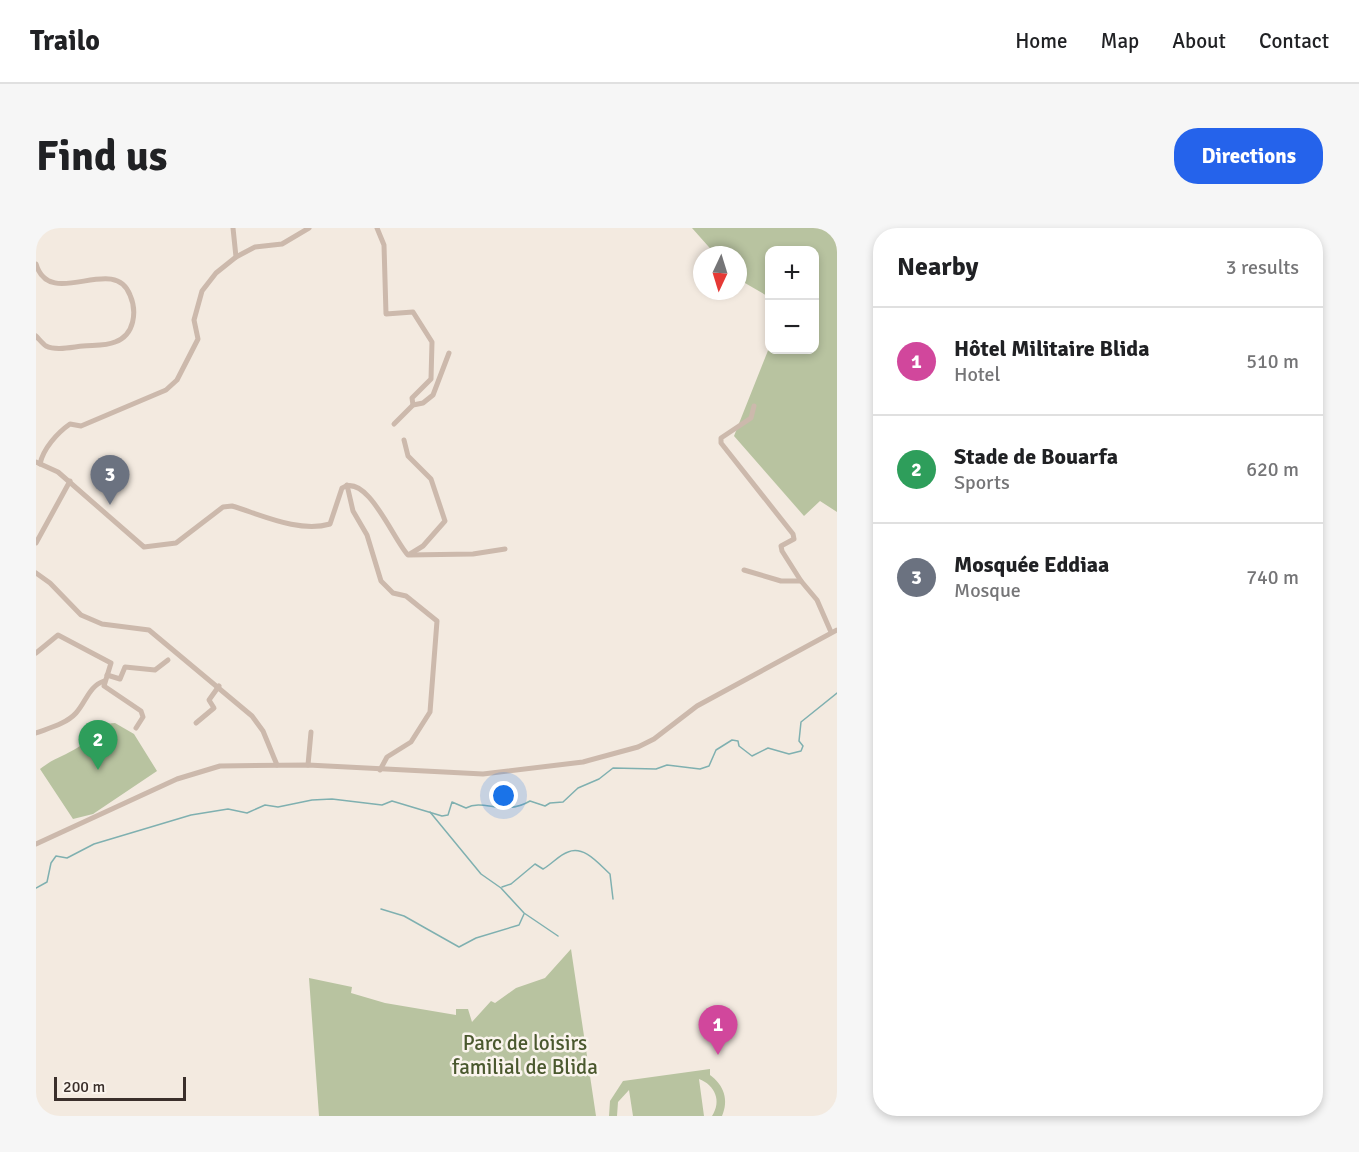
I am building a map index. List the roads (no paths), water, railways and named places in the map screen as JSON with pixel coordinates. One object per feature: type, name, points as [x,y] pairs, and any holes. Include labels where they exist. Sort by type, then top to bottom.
[{"type":"street","points":[[36,236],[38,228]]},
{"type":"street","points":[[232,228],[236,257]]},
{"type":"street","points":[[309,228],[282,244],[255,247],[236,257],[216,273],[202,291],[194,320],[198,339],[177,380],[166,390],[81,426],[69,424],[42,455],[38,463],[58,472],[144,547],[176,543],[223,507],[232,506],[302,527],[316,528],[330,524],[342,488],[347,485],[355,486],[369,496],[408,555]]},
{"type":"street","points":[[377,228],[384,245],[386,314],[413,312],[432,342],[430,379],[412,398],[413,405]]},
{"type":"street","points":[[36,264],[38,272],[51,282],[67,285],[105,278],[120,282],[130,295],[134,312],[129,330],[115,342],[62,348],[47,347],[36,336]]},
{"type":"street","points":[[394,424],[413,405],[423,403],[433,395],[449,353]]},
{"type":"street","points":[[754,406],[751,418],[726,432],[721,438],[721,443],[793,534],[794,539],[781,546],[782,551],[801,581],[817,600],[831,632]]},
{"type":"street","points":[[404,440],[408,456],[431,479],[445,521],[423,546],[408,555]]},
{"type":"street","points":[[36,543],[70,482]]},
{"type":"street","points":[[347,485],[353,512],[367,535],[381,581],[393,593],[406,596],[437,621],[430,712],[411,742],[387,757],[380,770]]},
{"type":"street","points":[[408,555],[473,554],[505,549]]},
{"type":"street","points":[[744,570],[781,581],[801,581]]},
{"type":"street","points":[[36,573],[50,583],[81,615],[102,624],[149,630],[219,686],[252,716],[263,731],[277,765]]},
{"type":"street","points":[[36,844],[198,771],[220,766],[308,765],[483,774],[565,766],[638,747],[654,739],[697,706],[780,663],[837,630]]},
{"type":"street","points":[[36,653],[58,635],[111,663],[105,678],[105,686],[141,711],[143,717],[136,728]]},
{"type":"street","points":[[36,733],[76,713],[97,683],[105,678],[120,679],[126,667],[154,670],[168,660]]},
{"type":"street","points":[[196,723],[214,708],[209,700],[219,686]]},
{"type":"street","points":[[308,765],[311,732]]},
{"type":"waterway","points":[[36,888],[47,882],[51,863],[56,856],[67,858],[94,844],[191,815],[228,809],[247,813],[265,805],[278,807],[312,800],[332,799],[382,805],[392,801],[442,816],[448,815],[452,802],[466,808],[473,805],[503,808],[530,801],[545,806],[550,803],[563,802],[578,788],[599,779],[613,768],[656,769],[667,765],[700,769],[709,766],[716,750],[732,740],[738,741],[739,746],[752,756],[768,748],[789,754],[801,751],[803,746],[799,741],[801,722],[837,693]]},
{"type":"waterway","points":[[430,812],[481,874],[501,888],[524,913],[558,936]]},
{"type":"waterway","points":[[502,887],[511,884],[535,864],[543,869],[565,853],[580,851],[591,857],[610,874],[613,899]]},
{"type":"waterway","points":[[381,909],[404,916],[459,947],[476,938],[519,925],[524,914]]},
{"type":"place","name":"Mosquée Eddiaa","points":[[110,505]]},
{"type":"place","name":"Stade de Bouarfa","points":[[98,770]]},
{"type":"place","name":"Hôtel Militaire Blida","points":[[718,1055]]},
{"type":"park label","name":"Parc de loisirs familial de Blida","points":[[525,1055]]}]
